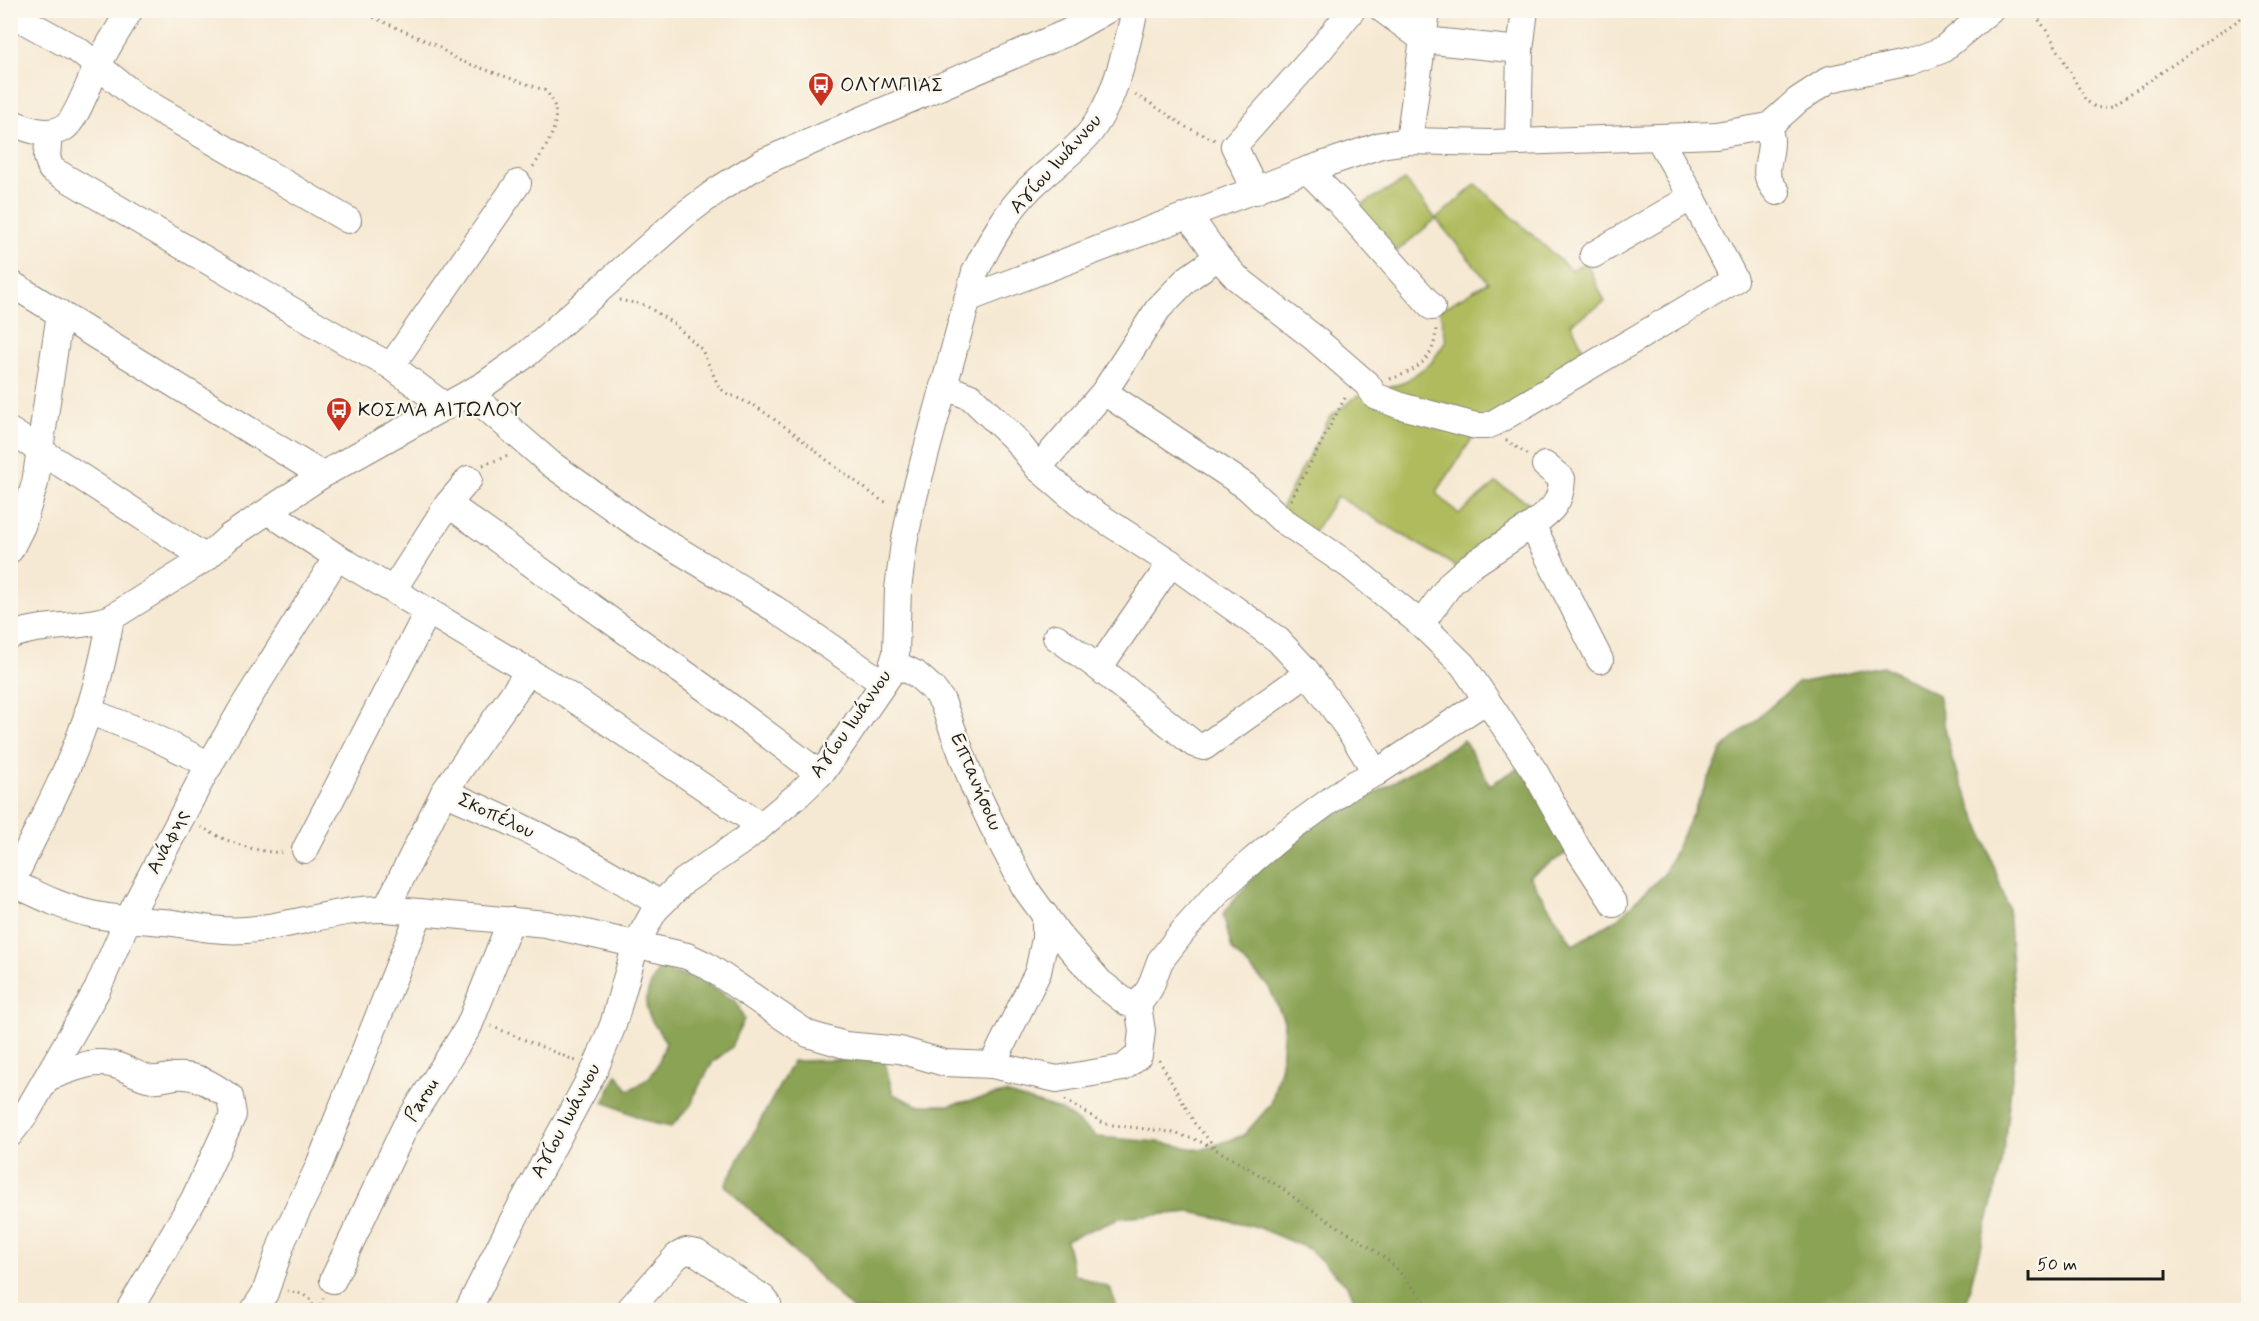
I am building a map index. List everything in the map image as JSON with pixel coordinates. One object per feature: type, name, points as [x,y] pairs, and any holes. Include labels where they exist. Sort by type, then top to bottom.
[{"type":"street","points":[[10,122],[25,129],[49,133],[66,127],[81,102],[97,66],[130,10]]},
{"type":"street","points":[[10,636],[26,630],[88,624],[111,618],[206,558],[230,537],[269,513],[322,475],[469,393],[527,354],[684,215],[719,189],[763,162],[1066,33],[1107,10]]},
{"type":"street","name":"Αγίου Ιωάννου","points":[[468,1311],[512,1222],[595,1069],[613,1025],[636,944],[648,921],[660,904],[684,881],[761,826],[820,774],[888,673],[896,653],[898,589],[912,504],[975,272],[992,240],[1012,210],[1029,189],[1090,132],[1106,107],[1135,10]]},
{"type":"street","points":[[1256,191],[1234,146],[1319,51],[1352,10]]},
{"type":"street","points":[[1383,10],[1424,40],[1520,50]]},
{"type":"street","points":[[1409,141],[1427,10]]},
{"type":"street","points":[[1518,142],[1520,50],[1525,10]]},
{"type":"street","points":[[967,299],[1307,170],[1381,145],[1409,141],[1457,144],[1716,135],[1769,126],[1798,100],[1830,79],[1910,62],[1942,50],[1989,10]]},
{"type":"street","points":[[10,13],[79,51],[137,97],[348,220]]},
{"type":"street","points":[[1769,126],[1771,142],[1766,173],[1770,184],[1777,192]]},
{"type":"street","points":[[49,133],[47,157],[51,169],[391,366],[446,406]]},
{"type":"street","points":[[1189,216],[1218,257],[1252,291],[1313,337],[1368,385],[1375,396],[1401,406],[1476,426],[1487,426],[1588,369],[1735,280],[1658,137]]},
{"type":"street","points":[[1307,170],[1338,201],[1432,307]]},
{"type":"street","points":[[391,366],[518,183]]},
{"type":"street","points":[[1593,255],[1692,197]]},
{"type":"street","points":[[1038,468],[1104,392],[1158,309],[1187,279],[1218,257]]},
{"type":"street","points":[[10,283],[322,475]]},
{"type":"street","points":[[10,550],[22,526],[35,483],[60,314]]},
{"type":"street","points":[[943,386],[971,398],[1015,440],[1038,468],[1079,503],[1171,563],[1278,640],[1308,673],[1350,731],[1376,773]]},
{"type":"street","points":[[1104,392],[1247,487],[1281,519],[1350,566],[1421,624],[1463,665],[1534,772],[1578,849],[1614,904]]},
{"type":"street","name":"Επτανήσοιυ","points":[[469,393],[551,464],[640,527],[775,609],[888,673],[916,674],[932,688],[942,700],[974,787],[1025,888],[1059,935],[1100,982],[1127,1003],[1138,1005]]},
{"type":"street","points":[[10,431],[206,558]]},
{"type":"street","points":[[1421,624],[1451,584],[1469,567],[1552,511],[1561,493],[1562,479],[1545,465]]},
{"type":"street","points":[[393,590],[448,504],[468,479]]},
{"type":"street","points":[[448,504],[696,681],[820,774]]},
{"type":"street","points":[[269,513],[529,671],[761,826]]},
{"type":"street","points":[[1532,525],[1600,660]]},
{"type":"street","name":"Ανάφης","points":[[10,1134],[27,1112],[97,990],[129,919],[181,816],[337,556]]},
{"type":"street","points":[[1099,668],[1171,563]]},
{"type":"street","points":[[305,850],[428,611]]},
{"type":"street","points":[[111,618],[104,654],[82,732],[52,802],[11,882],[71,908],[91,914],[206,929],[247,930],[304,921],[352,910],[386,909],[546,924],[687,956],[706,965],[808,1034],[845,1045],[900,1050],[945,1063],[992,1065],[1057,1079],[1123,1068],[1140,1055],[1142,1031],[1138,1005],[1150,988],[1160,961],[1220,890],[1283,835],[1350,786],[1376,773],[1485,701]]},
{"type":"street","points":[[1056,637],[1099,668],[1194,744],[1204,747],[1308,673]]},
{"type":"street","points":[[444,792],[529,671]]},
{"type":"street","points":[[87,711],[148,734],[210,765]]},
{"type":"street","name":"Σκοπέλου","points":[[386,909],[444,792],[515,822],[618,878],[660,904]]},
{"type":"street","points":[[259,1302],[283,1240],[317,1170],[420,912]]},
{"type":"street","points":[[992,1065],[1038,972],[1045,939],[1046,915]]},
{"type":"street","name":"Parou","points":[[333,1280],[405,1127],[472,1019],[511,920]]},
{"type":"street","points":[[47,1078],[94,1062],[107,1063],[119,1066],[142,1078],[157,1080],[186,1076],[200,1078],[230,1097],[233,1115],[198,1189],[129,1311]]},
{"type":"street","points":[[629,1311],[677,1256],[686,1251],[697,1253],[763,1298],[768,1304],[768,1311]]},
{"type":"path","points":[[357,10],[435,45],[458,60],[544,90],[552,96],[556,106],[556,117],[544,152],[518,183]]},
{"type":"path","points":[[2032,10],[2049,34],[2085,99],[2093,107],[2100,109],[2112,106],[2243,17],[2246,10]]},
{"type":"path","points":[[1114,86],[1150,103],[1186,127],[1234,146]]},
{"type":"path","points":[[584,302],[622,300],[645,305],[702,350],[719,387],[726,393],[755,406],[794,433],[882,501],[897,506],[912,504]]},
{"type":"path","points":[[1281,519],[1347,395],[1368,385],[1399,376],[1421,364],[1431,354],[1436,337],[1436,321],[1432,307]]},
{"type":"path","points":[[1487,426],[1515,447],[1545,465]]},
{"type":"path","points":[[468,479],[482,466],[532,448]]},
{"type":"path","points":[[181,816],[239,845],[275,853],[305,850]]},
{"type":"path","points":[[472,1019],[595,1069]]},
{"type":"path","points":[[1142,1031],[1196,1124],[1219,1151]]},
{"type":"path","points":[[1065,1100],[1105,1124],[1170,1132],[1197,1140],[1219,1151],[1282,1188],[1302,1204],[1363,1242],[1391,1263],[1433,1311]]},
{"type":"path","points":[[259,1302],[278,1290],[302,1294],[311,1300],[314,1311]]},
{"type":"green space","points":[[1405,180],[1436,219],[1396,252],[1356,208]]},
{"type":"green space","points":[[1476,184],[1571,270],[1586,262],[1605,302],[1571,323],[1589,361],[1487,416],[1436,493],[1459,514],[1496,483],[1544,512],[1462,570],[1337,496],[1313,534],[1281,508],[1330,417],[1357,396],[1403,383],[1431,363],[1446,341],[1440,310],[1488,282],[1436,219]]},
{"type":"green space","points":[[1883,666],[1938,695],[1952,760],[1980,827],[2008,907],[2017,1036],[2002,1164],[1964,1310],[1358,1310],[1349,1287],[1309,1249],[1254,1226],[1191,1212],[1119,1218],[1066,1240],[1074,1274],[1110,1288],[1116,1304],[1109,1310],[853,1310],[725,1185],[793,1061],[884,1059],[893,1094],[917,1105],[949,1105],[1005,1093],[1063,1111],[1097,1137],[1158,1142],[1201,1150],[1244,1135],[1271,1104],[1281,1064],[1284,1021],[1269,987],[1232,950],[1223,914],[1268,859],[1316,821],[1349,809],[1464,740],[1490,785],[1532,760],[1575,848],[1529,876],[1573,945],[1617,919],[1664,874],[1723,748],[1798,683]]},
{"type":"green space","points":[[659,968],[703,982],[736,1001],[744,1019],[732,1047],[713,1062],[695,1093],[692,1104],[671,1127],[652,1123],[604,1102],[617,1074],[628,1090],[650,1077],[660,1059],[666,1042],[652,1022],[646,1006],[648,991]]},
{"type":"place","name":"ΟΛΥΜΠΙΑΣ","points":[[821,108]]},
{"type":"place","name":"ΚΟΣΜΑ ΑΙΤΩΛΟΥ","points":[[339,433]]}]
